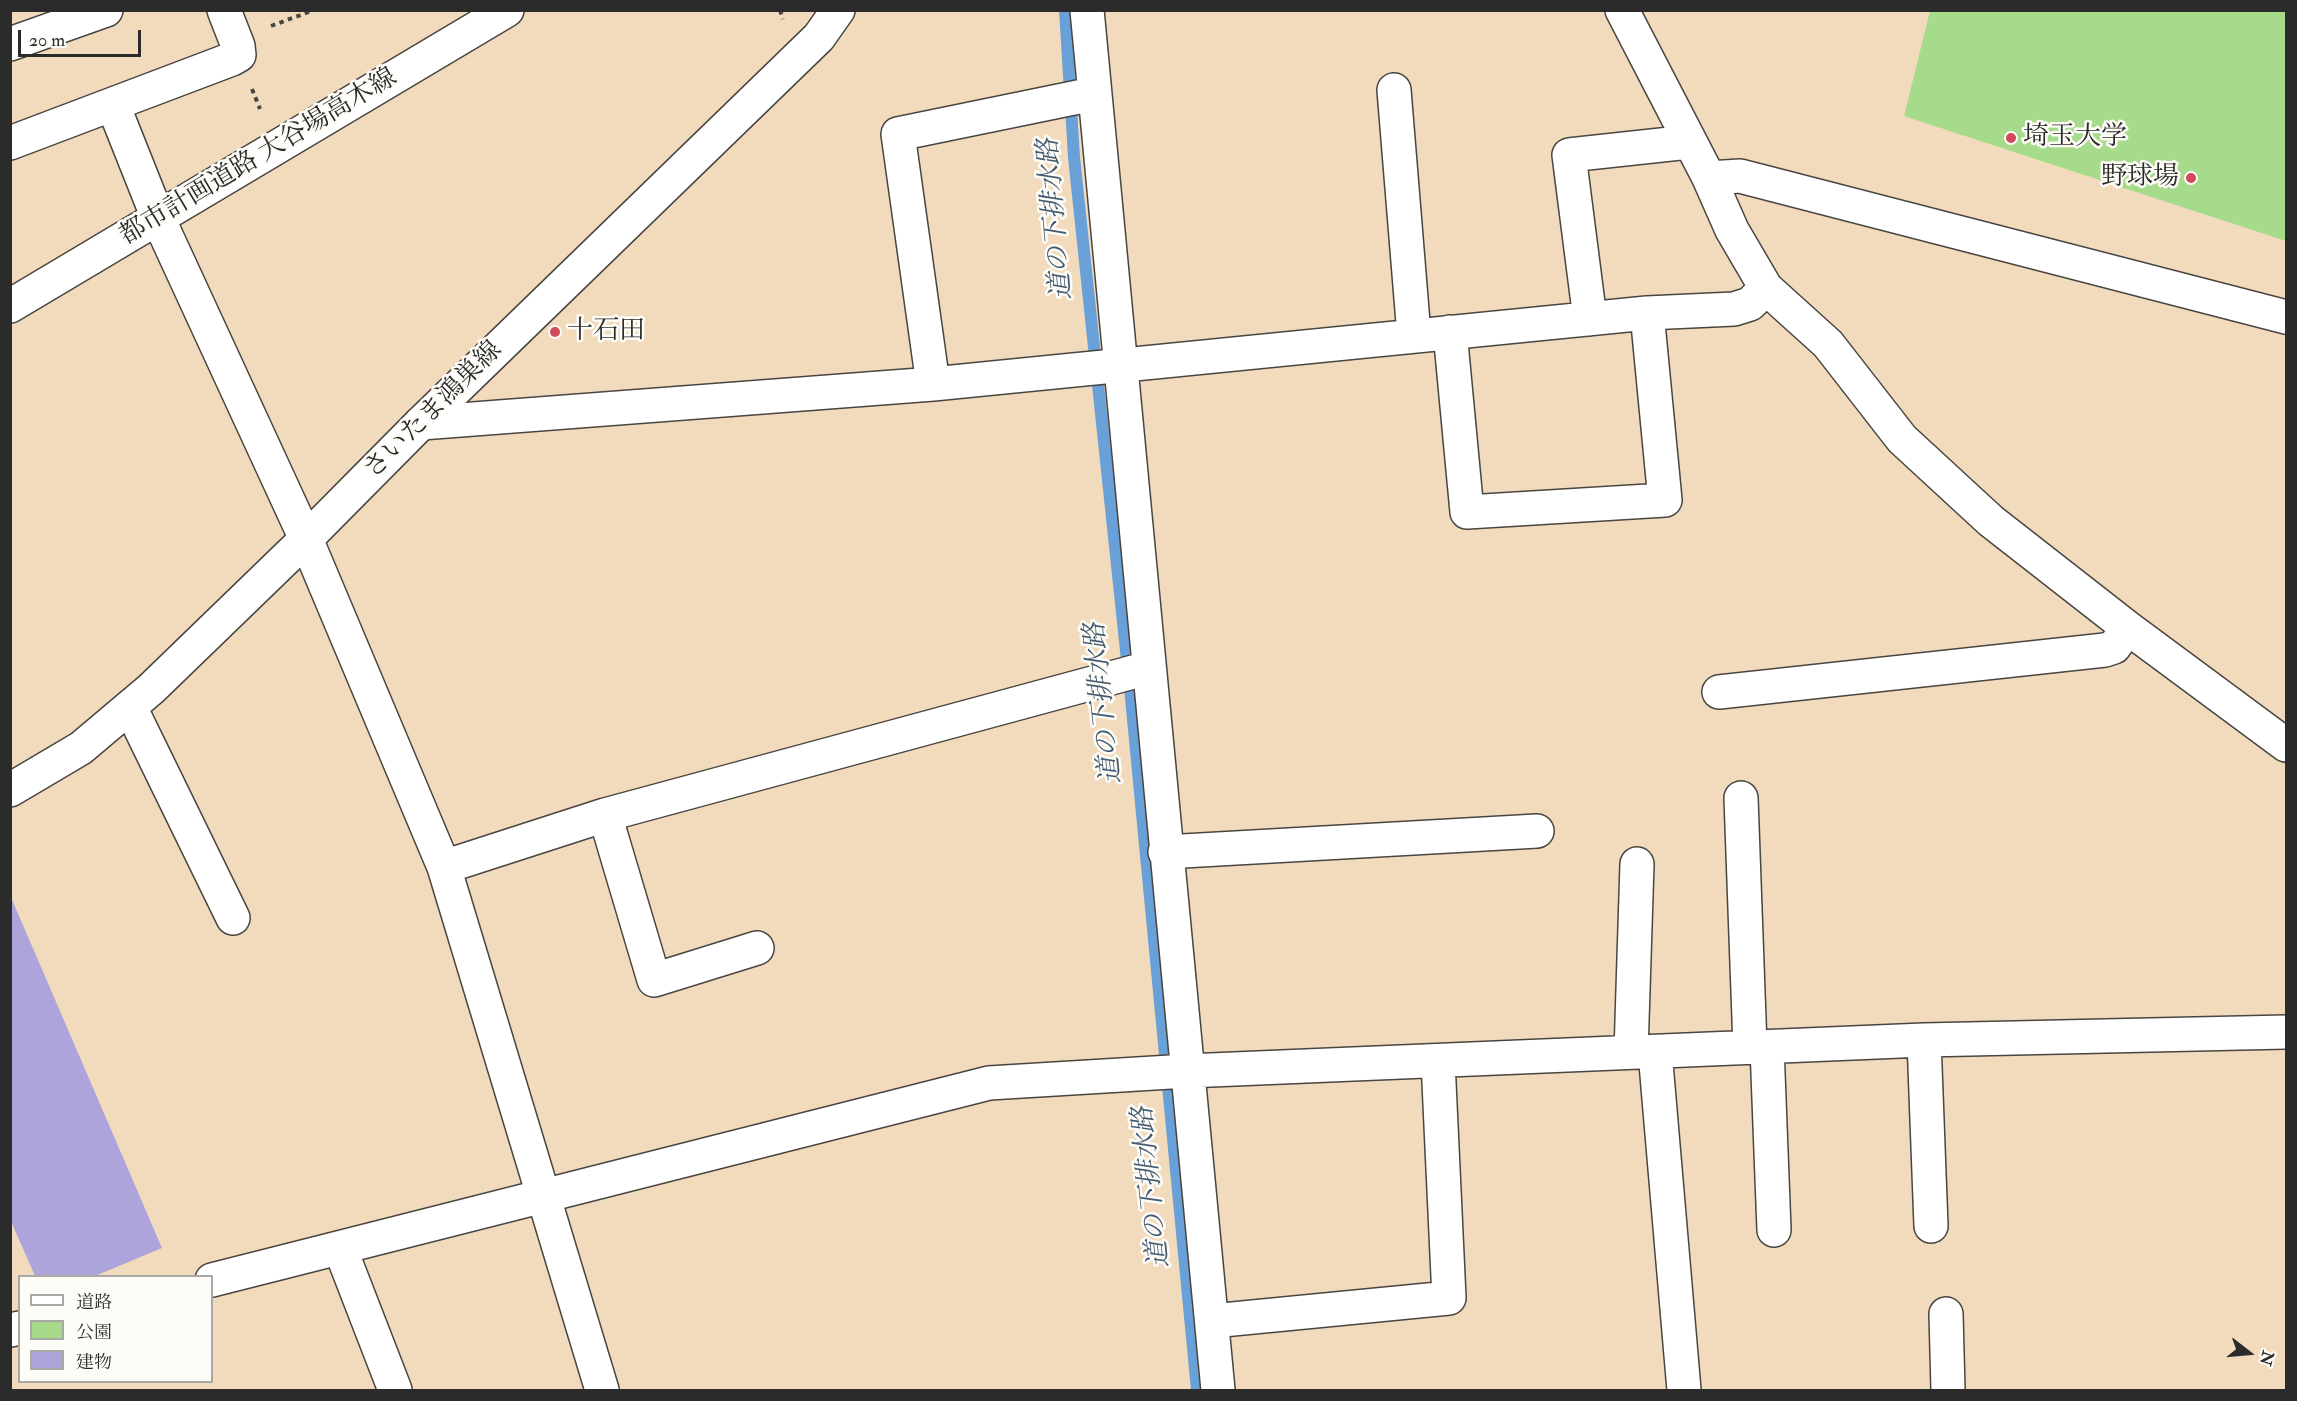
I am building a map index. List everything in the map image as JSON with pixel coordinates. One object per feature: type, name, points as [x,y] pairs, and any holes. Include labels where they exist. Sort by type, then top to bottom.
[{"type":"street","points":[[10,44],[106,10]]},
{"type":"street","points":[[10,143],[232,59],[238,55],[238,46],[224,10]]},
{"type":"street","name":"都市計画道路 大谷場高木線","points":[[10,306],[507,10]]},
{"type":"street","name":"さいたま鴻巣線","points":[[10,790],[81,748],[130,706],[306,539],[421,423],[819,37],[838,10]]},
{"type":"street","points":[[1087,10],[1093,94],[1218,1390]]},
{"type":"street","points":[[1622,10],[1709,178],[1732,230],[1766,288],[1828,344],[1902,439],[1991,521],[2128,628],[2286,745]]},
{"type":"street","points":[[1394,90],[1414,335]]},
{"type":"street","points":[[933,384],[898,134],[1093,94]]},
{"type":"street","points":[[113,105],[158,218],[306,539],[444,867],[602,1390]]},
{"type":"street","points":[[1590,318],[1569,155],[1689,142]]},
{"type":"street","points":[[1709,178],[1740,176],[2286,317]]},
{"type":"street","points":[[421,423],[933,384],[1590,318],[1734,309],[1750,304],[1766,288]]},
{"type":"street","points":[[1450,332],[1467,512],[1665,501],[1647,313]]},
{"type":"street","points":[[1719,692],[2105,650],[2114,647],[2128,628]]},
{"type":"street","points":[[444,867],[605,815],[1148,668]]},
{"type":"street","points":[[130,706],[233,918]]},
{"type":"street","points":[[1741,798],[1758,1047],[1774,1230]]},
{"type":"street","points":[[605,815],[654,980],[757,948]]},
{"type":"street","points":[[1165,852],[1537,831]]},
{"type":"street","points":[[1637,864],[1643,1052],[1684,1390]]},
{"type":"street","points":[[213,1280],[989,1083],[1187,1071],[1924,1040],[2286,1032]]},
{"type":"street","points":[[1924,1040],[1930,1226]]},
{"type":"street","points":[[1212,1321],[1449,1298],[1438,1061]]},
{"type":"street","points":[[340,1248],[395,1390]]},
{"type":"street","points":[[1946,1314],[1948,1390]]},
{"type":"green space","name":"野球場","points":[[1930,11],[2286,11],[2286,241],[1904,116]]},
{"type":"building","points":[[10,895],[162,1248],[97,1275],[35,1275],[10,1219]]},
{"type":"waterway","name":"道の下排水路","points":[[1065,10],[1074,157],[1131,698],[1197,1390]]},
{"type":"place","name":"埼玉大学","points":[[2011,138]]},
{"type":"place","name":"野球場","points":[[2191,178]]},
{"type":"place","name":"十石田","points":[[555,332]]}]
